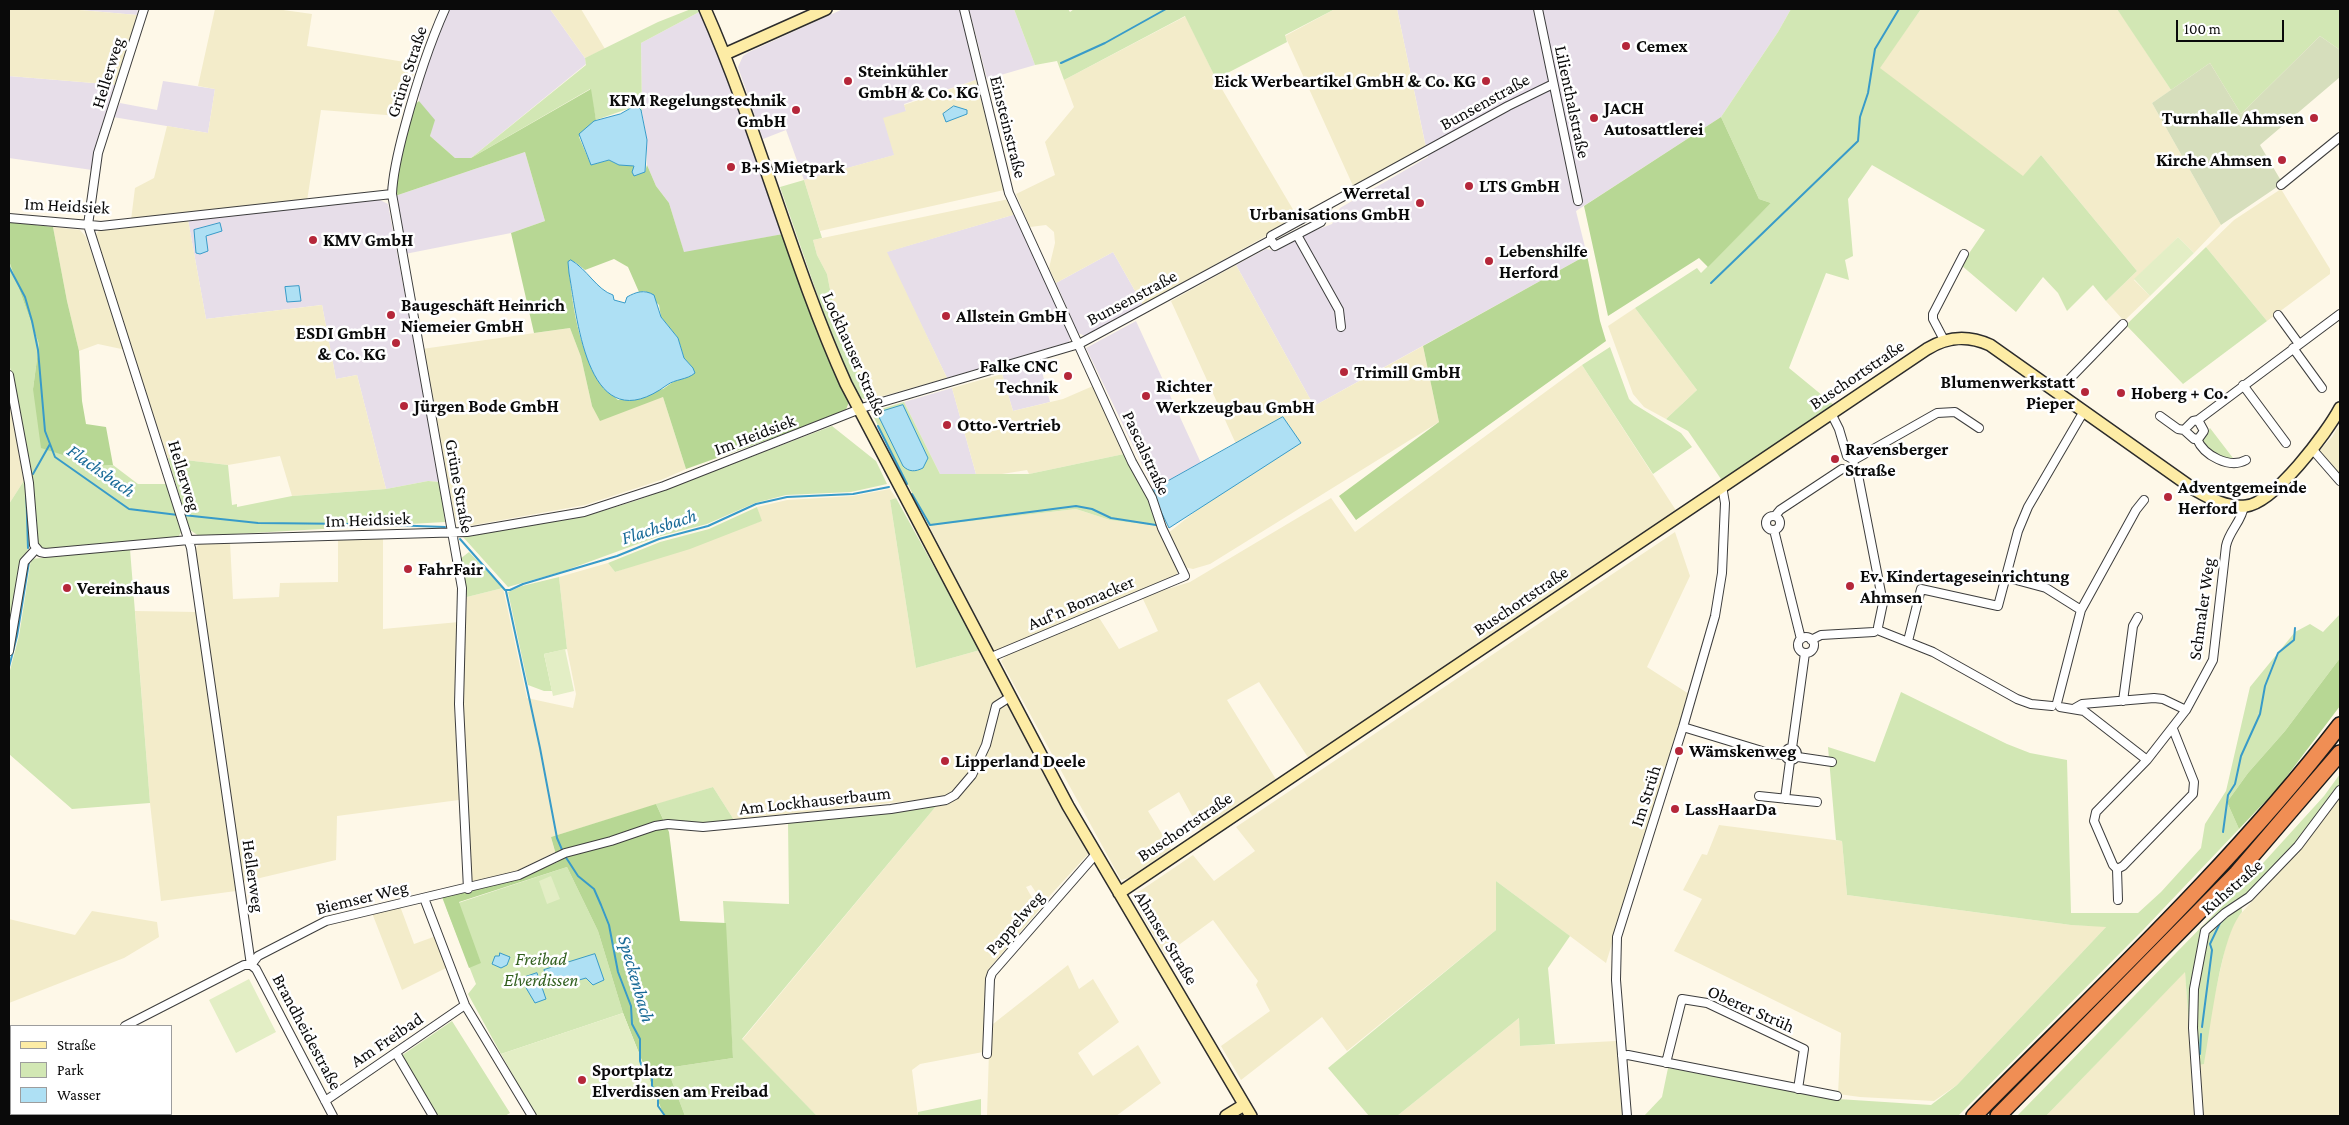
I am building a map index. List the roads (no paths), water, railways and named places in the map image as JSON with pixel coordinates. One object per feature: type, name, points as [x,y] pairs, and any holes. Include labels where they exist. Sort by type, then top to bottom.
[{"type":"highway","points":[[1974,1116],[2242,844],[2294,785],[2340,725]]},
{"type":"highway","points":[[1998,1116],[2237,873],[2340,753]]},
{"type":"main road","name":"Lockhauser Straße","points":[[705,9],[725,54],[820,326],[859,411],[1010,697]]},
{"type":"main road","points":[[725,54],[826,9]]},
{"type":"main road","name":"Buschortstraße","points":[[1119,893],[1722,486],[1927,349],[1944,340],[1963,338],[1990,345],[2195,490],[2224,504],[2244,506]]},
{"type":"main road","points":[[2244,506],[2258,502],[2266,497],[2313,450],[2340,408]]},
{"type":"main road","name":"Ahmser Straße","points":[[1010,697],[1096,854],[1251,1116]]},
{"type":"main road","points":[[1226,1116],[1244,1104]]},
{"type":"street","name":"Hellerweg","points":[[144,9],[98,153],[88,225],[189,540],[251,965]]},
{"type":"street","name":"Grüne Straße","points":[[445,9],[423,60],[397,158],[392,194],[464,602],[459,696],[468,888]]},
{"type":"street","name":"Einsteinstraße","points":[[964,9],[1009,194],[1079,344]]},
{"type":"street","name":"Lilienthalstraße","points":[[1538,9],[1578,201]]},
{"type":"street","name":"Bunsenstraße","points":[[859,411],[922,390],[1079,344],[1270,240],[1271,236],[1508,106],[1553,84]]},
{"type":"street","points":[[2281,185],[2340,137]]},
{"type":"street","name":"Im Heidsiek","points":[[9,218],[101,226],[392,194]]},
{"type":"street","name":"Bunsenstraße","points":[[1270,240],[1275,246],[1322,222],[1328,206]]},
{"type":"street","points":[[1297,235],[1339,310],[1341,327]]},
{"type":"street","points":[[1944,340],[1933,319],[1933,314],[1964,254]]},
{"type":"street","points":[[2184,430],[2193,420],[2198,420],[2340,314]]},
{"type":"street","points":[[2278,315],[2322,388]]},
{"type":"street","points":[[2057,392],[2123,324]]},
{"type":"street","name":"Pascalstraße","points":[[1079,344],[1136,471],[1152,498],[1162,528],[1185,576]]},
{"type":"street","points":[[9,375],[29,483],[36,548],[24,562],[9,651]]},
{"type":"street","points":[[2243,385],[2286,442]]},
{"type":"street","name":"Im Heidsiek","points":[[36,548],[44,553],[189,540],[452,533],[542,521],[584,512],[664,486],[859,411]]},
{"type":"street","points":[[1842,469],[1840,463],[1851,462],[1937,414],[1955,412],[1979,428]]},
{"type":"street","points":[[1908,641],[1921,589],[1998,606],[2012,549],[2028,507],[2084,412]]},
{"type":"street","points":[[1831,413],[1858,475],[1883,603],[1877,630]]},
{"type":"street","points":[[2160,416],[2178,429],[2184,430],[2197,439],[2199,444],[2220,460],[2236,464],[2246,460]]},
{"type":"street","points":[[2197,439],[2205,428],[2198,420]]},
{"type":"street","points":[[2313,450],[2340,481]]},
{"type":"street","points":[[1842,469],[1848,471],[1851,462]]},
{"type":"street","points":[[1805,653],[1798,648],[1801,639],[1774,530],[1767,527],[1766,523],[1770,516],[1775,516],[1780,510],[1842,469]]},
{"type":"street","name":"Im Strüh","points":[[1626,1116],[1616,980],[1617,937],[1683,727],[1720,594],[1725,510],[1722,486]]},
{"type":"street","points":[[2056,705],[2081,610],[2136,510],[2144,500]]},
{"type":"street","name":"Schmaler Weg","points":[[2118,868],[2113,865],[2094,817],[2096,812],[2147,760],[2173,729],[2186,710],[2213,660],[2228,536],[2243,515],[2244,506]]},
{"type":"street","name":"Auf'n Bomacker","points":[[989,658],[1185,576]]},
{"type":"street","points":[[2005,577],[2046,588],[2081,610]]},
{"type":"street","points":[[2123,701],[2133,626],[2138,617]]},
{"type":"street","points":[[1801,639],[1808,638],[1812,640],[1821,635],[1877,630],[1933,652],[2017,699],[2031,704],[2056,705],[2084,711],[2147,760]]},
{"type":"street","points":[[1805,653],[1812,650],[1812,640]]},
{"type":"street","points":[[1792,748],[1805,653]]},
{"type":"street","name":"Am Lockhauserbaum","points":[[565,852],[611,842],[662,824],[703,827],[883,810],[946,800],[955,795],[972,774],[986,745],[996,706],[1010,697]]},
{"type":"street","points":[[2075,708],[2082,704],[2163,699],[2186,710]]},
{"type":"street","points":[[1683,727],[1788,758],[1798,757],[1832,762]]},
{"type":"street","points":[[2118,900],[2118,868],[2123,866],[2193,794],[2194,782],[2173,729]]},
{"type":"street","points":[[1792,748],[1796,750],[1798,757]]},
{"type":"street","points":[[1785,799],[1787,750],[1792,748]]},
{"type":"street","name":"Kuhstraße","points":[[2199,1116],[2193,1028],[2194,989],[2205,931],[2225,913],[2249,897],[2298,846],[2340,790]]},
{"type":"street","points":[[1759,796],[1817,802]]},
{"type":"street","name":"Biemser Weg","points":[[127,1025],[244,965],[251,965],[258,956],[316,924],[519,875],[565,852]]},
{"type":"street","name":"Pappelweg","points":[[987,1054],[990,979],[992,973],[1096,854]]},
{"type":"street","points":[[424,898],[465,1005],[532,1116]]},
{"type":"street","name":"Brandheidestraße","points":[[251,965],[256,969],[333,1116]]},
{"type":"street","name":"Oberer Strüh","points":[[1666,1063],[1682,999],[1707,1003],[1804,1049],[1798,1089]]},
{"type":"street","name":"Am Freibad","points":[[325,1101],[465,1005]]},
{"type":"street","points":[[396,1052],[433,1116]]},
{"type":"street","points":[[1622,1056],[1628,1055],[1837,1096]]},
{"type":"water","points":[[954,106],[967,110],[967,114],[946,122],[943,114]]},
{"type":"water","points":[[633,107],[638,107],[641,110],[647,140],[645,172],[634,176],[632,172],[634,166],[619,165],[609,160],[591,165],[579,134],[594,121],[620,114]]},
{"type":"water","points":[[220,223],[222,231],[206,236],[208,251],[200,254],[196,253],[194,230]]},
{"type":"water","points":[[571,260],[602,289],[613,295],[614,300],[625,303],[627,297],[640,292],[654,295],[661,317],[678,338],[684,358],[695,373],[670,383],[640,399],[620,399],[604,388],[592,369],[583,346],[569,273],[568,262]]},
{"type":"water","points":[[299,286],[301,301],[287,302],[285,287]]},
{"type":"water","points":[[903,405],[928,458],[923,468],[912,471],[903,466],[877,413]]},
{"type":"water","points":[[1283,417],[1301,443],[1169,528],[1154,497],[1154,489]]},
{"type":"water","points":[[500,953],[510,957],[507,965],[501,968],[492,964],[495,956],[499,956]]},
{"type":"water","points":[[595,954],[604,980],[593,985],[586,978],[551,988],[544,970]]},
{"type":"water","points":[[537,973],[546,999],[535,1003],[522,981],[525,977]]},
{"type":"waterway","points":[[1061,63],[1105,43],[1166,9]]},
{"type":"waterway","points":[[1711,283],[1858,141],[1860,117],[1868,93],[1875,49],[1899,9]]},
{"type":"waterway","name":"Flachsbach","points":[[9,267],[25,297],[32,321],[38,350],[45,431],[55,457],[129,509],[178,515]]},
{"type":"waterway","points":[[1773,459],[1823,425]]},
{"type":"waterway","points":[[878,426],[907,484]]},
{"type":"waterway","points":[[33,474],[50,444]]},
{"type":"waterway","points":[[26,484],[28,548]]},
{"type":"waterway","name":"Flachsbach","points":[[460,539],[505,590],[510,590],[523,584],[617,556],[659,539],[708,526],[756,504],[787,497],[853,494],[889,487]]},
{"type":"waterway","name":"Flachsbach","points":[[912,494],[930,525],[1076,506],[1092,509],[1111,518],[1156,525]]},
{"type":"waterway","name":"Flachsbach","points":[[183,515],[258,523],[357,524]]},
{"type":"waterway","name":"Flachsbach","points":[[361,524],[445,527]]},
{"type":"waterway","points":[[9,667],[17,636],[29,562]]},
{"type":"waterway","name":"Speckenbach","points":[[506,591],[540,748],[557,838],[563,852]]},
{"type":"waterway","points":[[2223,832],[2228,795],[2235,784],[2241,756],[2260,714],[2265,686],[2278,653],[2294,640],[2295,628]]},
{"type":"waterway","points":[[1218,833],[1239,819]]},
{"type":"waterway","name":"Speckenbach","points":[[565,856],[578,876],[594,889],[609,925],[618,972],[631,1006],[632,1024],[640,1039],[640,1061],[644,1073],[652,1078],[652,1086],[658,1094],[658,1106],[665,1116]]},
{"type":"waterway","points":[[2202,1027],[2212,950],[2210,944],[2220,923],[2225,918]]},
{"type":"waterway","points":[[2200,1054],[2201,1034]]},
{"type":"place","name":"Cemex","points":[[1626,46]]},
{"type":"place","name":"Steinkühler GmbH & Co. KG","points":[[848,81]]},
{"type":"place","name":"Eick Werbeartikel GmbH & Co. KG","points":[[1486,81]]},
{"type":"place","name":"KFM Regelungstechnik GmbH","points":[[796,110]]},
{"type":"place","name":"JACH Autosattlerei","points":[[1594,118]]},
{"type":"place","name":"Turnhalle Ahmsen","points":[[2314,118]]},
{"type":"place","name":"Kirche Ahmsen","points":[[2282,160]]},
{"type":"place","name":"B+S Mietpark","points":[[731,167]]},
{"type":"place","name":"LTS GmbH","points":[[1469,186]]},
{"type":"place","name":"Werretal Urbanisations GmbH","points":[[1420,203]]},
{"type":"place","name":"KMV GmbH","points":[[313,240]]},
{"type":"place","name":"Lebenshilfe Herford","points":[[1489,261]]},
{"type":"place","name":"Baugeschäft Heinrich Niemeier GmbH","points":[[391,315]]},
{"type":"place","name":"Allstein GmbH","points":[[946,316]]},
{"type":"place","name":"ESDI GmbH & Co. KG","points":[[396,343]]},
{"type":"place","name":"Trimill GmbH","points":[[1344,372]]},
{"type":"place","name":"Falke CNC Technik","points":[[1068,376]]},
{"type":"place","name":"Blumenwerkstatt Pieper","points":[[2085,392]]},
{"type":"place","name":"Hoberg + Co.","points":[[2121,393]]},
{"type":"place","name":"Richter Werkzeugbau GmbH","points":[[1146,396]]},
{"type":"place","name":"Jürgen Bode GmbH","points":[[404,406]]},
{"type":"place","name":"Otto-Vertrieb","points":[[947,425]]},
{"type":"place","name":"Ravensberger Straße","points":[[1835,459]]},
{"type":"place","name":"Adventgemeinde Herford","points":[[2168,497]]},
{"type":"place","name":"FahrFair","points":[[408,569]]},
{"type":"place","name":"Ev. Kindertageseinrichtung Ahmsen","points":[[1850,586]]},
{"type":"place","name":"Vereinshaus","points":[[67,588]]},
{"type":"place","name":"Wämskenweg","points":[[1679,751]]},
{"type":"place","name":"Lipperland Deele","points":[[945,761]]},
{"type":"place","name":"LassHaarDa","points":[[1675,809]]},
{"type":"place","name":"Sportplatz Elverdissen am Freibad","points":[[582,1080]]},
{"type":"park label","name":"Freibad Elverdissen","points":[[541,970]]}]
